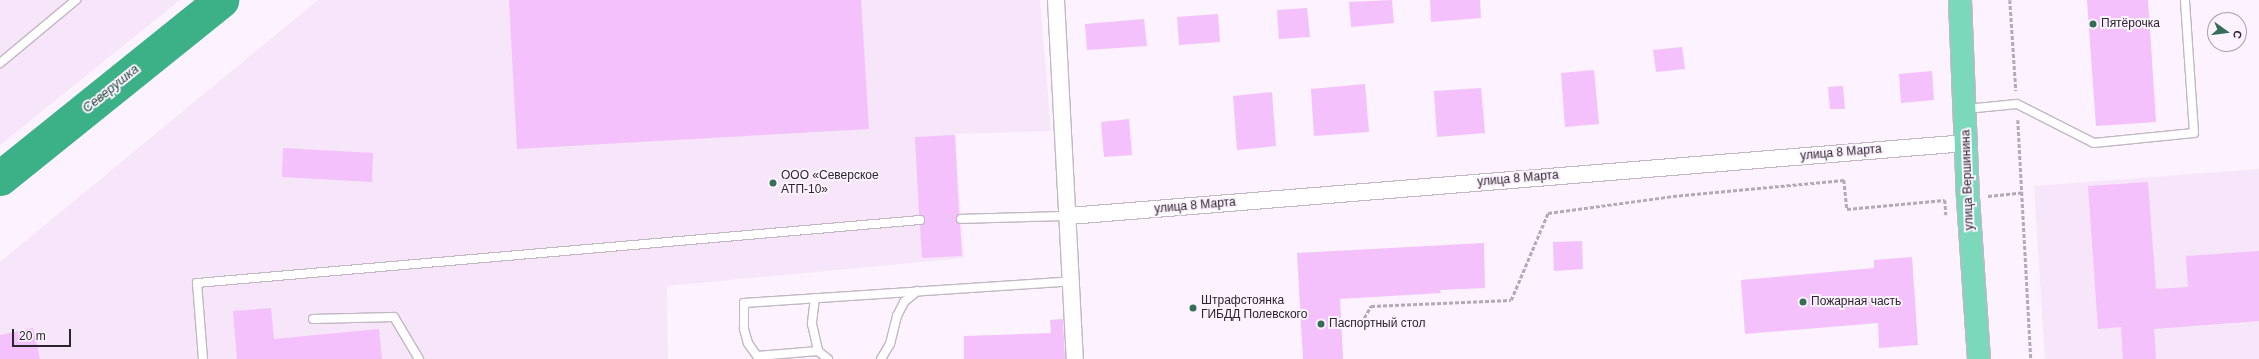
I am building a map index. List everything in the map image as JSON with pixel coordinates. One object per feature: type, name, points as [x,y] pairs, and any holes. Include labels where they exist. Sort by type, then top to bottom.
[{"type":"main road","name":"улица Вершинина","points":[[1960,0],[1966,110],[1968,198],[1979,359]]},
{"type":"street","points":[[1056,0],[1069,216],[1075,359]]},
{"type":"street","name":"улица 8 Марта","points":[[1069,216],[1967,143]]},
{"type":"lane","points":[[0,63],[76,0]]},
{"type":"lane","points":[[1966,110],[2017,104],[2094,143],[2194,133],[2185,0]]},
{"type":"lane","points":[[961,219],[1069,216]]},
{"type":"lane","points":[[203,359],[197,283],[920,220]]},
{"type":"lane","points":[[818,351],[757,356],[748,344],[743,316],[744,303],[1072,280]]},
{"type":"lane","points":[[881,359],[890,344],[897,316],[904,302],[917,291]]},
{"type":"lane","points":[[815,298],[812,324],[818,351],[828,359]]},
{"type":"lane","points":[[313,319],[394,316],[419,359]]},
{"type":"path","points":[[2010,0],[2031,359]]},
{"type":"path","points":[[1364,318],[1371,306],[1511,300],[1548,213],[1673,196],[1844,180],[1847,209],[1945,200],[1946,216]]},
{"type":"shaded area","points":[[0,0],[180,0],[0,145]]},
{"type":"shaded area","points":[[318,0],[1040,0],[1051,131],[955,134],[964,258],[667,286],[668,359],[0,359],[0,262]]},
{"type":"shaded area","points":[[2259,169],[2259,359],[2045,359],[2034,186]]},
{"type":"building","points":[[509,0],[861,0],[869,129],[517,149]]},
{"type":"building","points":[[1392,0],[1394,23],[1351,27],[1349,2]]},
{"type":"building","points":[[1430,0],[1480,0],[1481,18],[1431,22]]},
{"type":"building","points":[[2087,0],[2148,0],[2156,122],[2096,126]]},
{"type":"building","points":[[1307,8],[1310,37],[1279,39],[1277,10]]},
{"type":"building","points":[[1218,14],[1220,42],[1179,45],[1177,17]]},
{"type":"building","points":[[1144,19],[1147,46],[1087,50],[1085,24]]},
{"type":"building","points":[[1682,47],[1685,69],[1656,72],[1653,50]]},
{"type":"building","points":[[1594,70],[1599,124],[1565,127],[1561,73]]},
{"type":"building","points":[[1932,71],[1934,100],[1901,103],[1899,74]]},
{"type":"building","points":[[1365,84],[1369,132],[1314,136],[1311,89]]},
{"type":"building","points":[[1843,86],[1845,109],[1830,109],[1828,87]]},
{"type":"building","points":[[1481,88],[1485,133],[1437,137],[1434,91]]},
{"type":"building","points":[[1272,92],[1276,146],[1237,150],[1233,96]]},
{"type":"building","points":[[1129,119],[1132,155],[1104,157],[1101,122]]},
{"type":"building","points":[[955,135],[959,214],[956,220],[960,224],[962,256],[922,258],[920,226],[925,220],[919,215],[915,137]]},
{"type":"building","points":[[283,148],[373,153],[372,182],[282,177]]},
{"type":"building","points":[[2148,182],[2156,289],[2188,287],[2186,256],[2259,251],[2259,321],[2154,329],[2156,359],[2123,359],[2121,327],[2098,329],[2088,186]]},
{"type":"building","points":[[1582,241],[1583,269],[1554,271],[1553,242]]},
{"type":"building","points":[[1484,243],[1485,288],[1440,290],[1441,293],[1340,299],[1343,359],[1303,359],[1297,253]]},
{"type":"building","name":"Пожарная часть","points":[[1912,257],[1918,345],[1879,348],[1878,323],[1745,334],[1741,280],[1874,268],[1874,260]]},
{"type":"building","points":[[271,308],[274,339],[379,329],[382,359],[237,359],[233,311]]},
{"type":"building","points":[[1063,319],[1065,359],[964,359],[964,336],[1051,333],[1050,320]]},
{"type":"building","points":[[33,328],[40,359],[0,359],[0,335]]},
{"type":"waterway","name":"Северушка","points":[[0,178],[221,0]]},
{"type":"place","name":"Пятёрочка","points":[[2093,24]]},
{"type":"place","name":"ООО «Северское АТП-10»","points":[[773,183]]},
{"type":"place","name":"Пожарная часть","points":[[1803,302]]},
{"type":"place","name":"Штрафстоянка ГИБДД Полевского","points":[[1193,308]]},
{"type":"place","name":"Паспортный стол","points":[[1321,324]]}]
